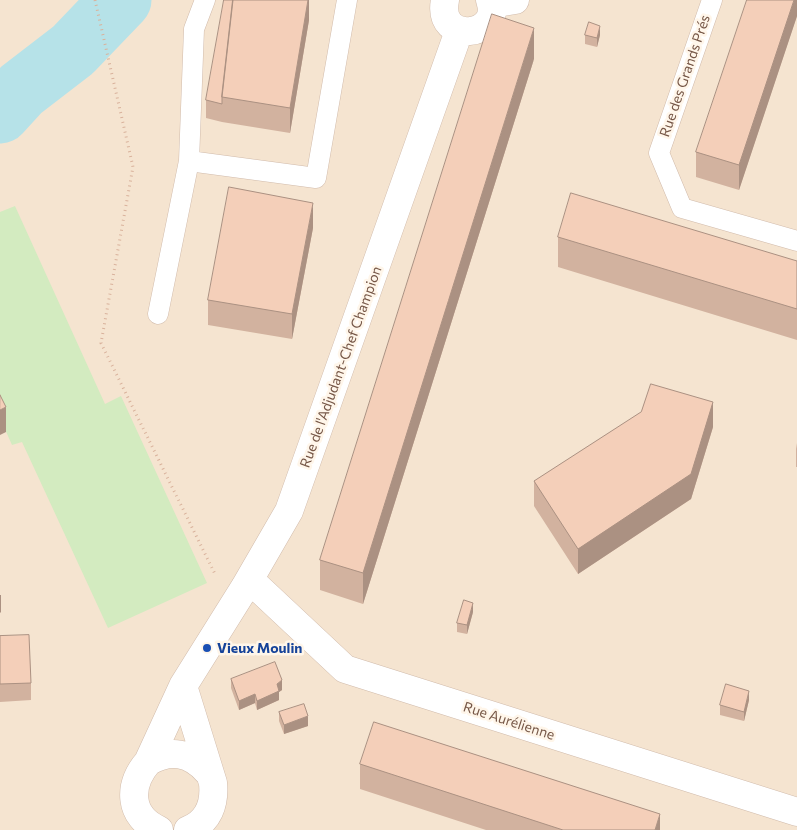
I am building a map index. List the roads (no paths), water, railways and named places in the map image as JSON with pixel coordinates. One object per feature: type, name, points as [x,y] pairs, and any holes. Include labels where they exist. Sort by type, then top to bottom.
[{"type":"street","points":[[445,0],[444,7],[448,21],[459,31],[466,32],[480,28],[489,18],[499,1]]},
{"type":"street","name":"Rue de l'Adjudant-Chef Champion","points":[[144,826],[136,807],[134,783],[140,771],[148,762],[183,686],[250,580],[289,511],[459,31]]},
{"type":"street","name":"Rue Aurélienne","points":[[250,580],[345,669],[797,812]]},
{"type":"street","points":[[183,686],[207,771],[213,783],[214,795],[211,808],[204,819],[188,830]]},
{"type":"street","points":[[148,762],[160,755],[173,753],[186,755],[198,761],[207,771]]},
{"type":"lane","points":[[158,314],[189,161],[194,29],[205,0]]},
{"type":"lane","points":[[189,161],[316,178],[347,0]]},
{"type":"lane","name":"Rue des Grands Prés","points":[[712,0],[659,153],[682,208],[797,241]]},
{"type":"waterway","points":[[0,113],[21,90],[73,50],[121,0]]},
{"type":"place","name":"Vieux Moulin","points":[[207,648]]}]
